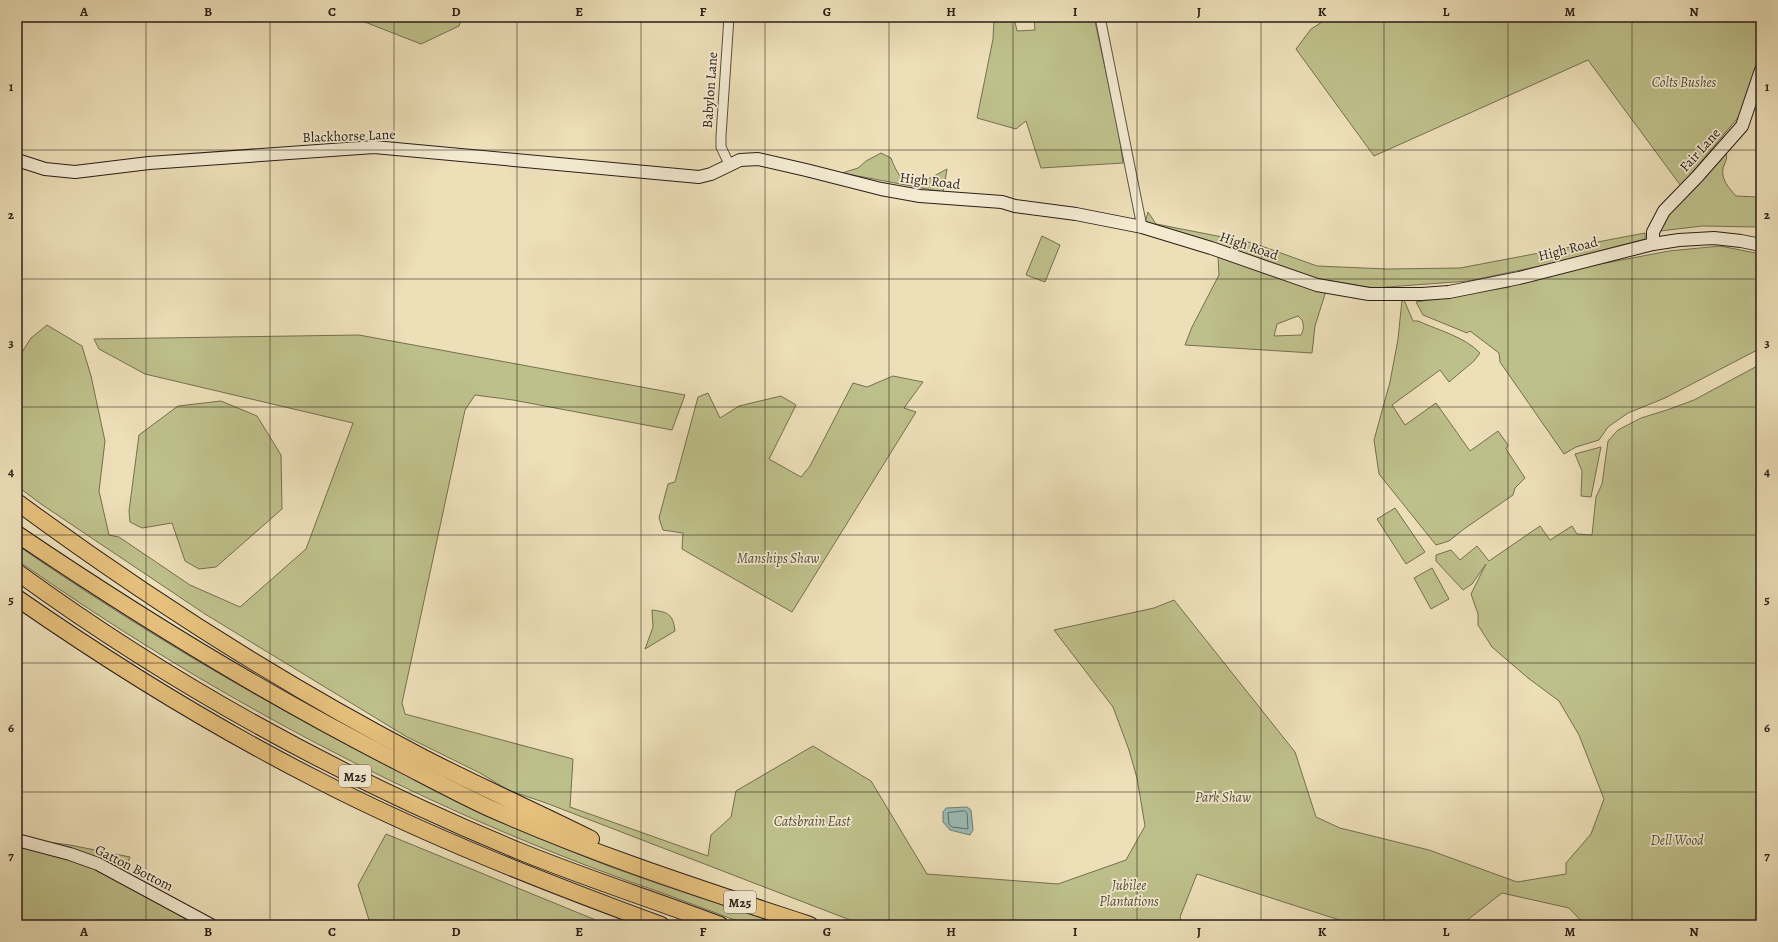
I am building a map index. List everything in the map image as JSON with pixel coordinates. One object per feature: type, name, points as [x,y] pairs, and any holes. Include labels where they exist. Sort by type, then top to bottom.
[{"type":"highway","name":"M25","points":[[17,502],[102,564],[158,602],[325,703],[421,756],[671,879]]},
{"type":"highway","name":"M25","points":[[17,534],[73,572],[216,661],[324,725],[486,806],[590,849],[671,879],[810,925]]},
{"type":"highway","name":"M25","points":[[17,572],[63,605],[190,688],[350,774],[409,803],[520,851],[720,925]]},
{"type":"highway","name":"M25","points":[[17,598],[126,670],[180,703],[316,779],[470,851],[554,885],[661,925]]},
{"type":"street","name":"Babylon Lane","points":[[729,164],[721,147],[721,136],[730,17]]},
{"type":"street","points":[[1100,17],[1142,227]]},
{"type":"street","name":"Fair Lane","points":[[1653,244],[1653,232],[1664,211],[1742,126],[1761,70]]},
{"type":"street","name":"Blackhorse Lane","points":[[17,160],[45,169],[74,172],[149,163],[374,147],[685,176],[711,174],[729,164]]},
{"type":"street","name":"High Road","points":[[729,164],[740,160],[758,159],[881,189],[920,196],[1002,202],[1015,206],[1076,214],[1142,227],[1211,248],[1317,285],[1369,294],[1422,294],[1449,292],[1519,278],[1653,244],[1714,238],[1741,240],[1761,245]]},
{"type":"street","name":"Gatton Bottom","points":[[17,840],[70,854],[98,864],[211,925]]},
{"type":"green space","points":[[352,17],[462,17],[459,26],[421,44]]},
{"type":"green space","points":[[994,17],[1014,17],[1017,31],[1035,30],[1034,17],[1094,17],[1118,128],[1123,163],[1041,168],[1026,121],[1016,129],[977,118],[993,39]]},
{"type":"green space","name":"Colts Bushes","points":[[1330,17],[1761,17],[1761,88],[1681,186],[1588,60],[1374,156],[1296,49],[1311,29]]},
{"type":"green space","points":[[881,153],[891,158],[896,170],[902,177],[914,183],[929,178],[947,169],[943,192],[842,173],[858,168],[866,161]]},
{"type":"green space","points":[[1726,153],[1727,155],[1723,168],[1723,176],[1728,187],[1736,196],[1758,197],[1757,227],[1702,226],[1660,231],[1673,207]]},
{"type":"green space","points":[[1148,212],[1156,224],[1253,243],[1317,266],[1387,269],[1460,268],[1645,233],[1645,239],[1550,264],[1468,281],[1374,288],[1320,279],[1220,245],[1145,223]]},
{"type":"green space","points":[[1042,236],[1060,245],[1045,282],[1026,275]]},
{"type":"green space","points":[[1720,246],[1761,254],[1761,348],[1665,398],[1628,413],[1608,427],[1599,440],[1576,447],[1564,454],[1500,362],[1499,353],[1470,331],[1467,333],[1423,315],[1416,302],[1510,287],[1510,285],[1569,270],[1669,251]]},
{"type":"green space","points":[[1218,256],[1326,291],[1315,326],[1312,353],[1185,345],[1192,327],[1219,275]],"holes":[[[1298,316],[1302,320],[1303,331],[1301,335],[1274,336],[1277,324]]]},
{"type":"green space","points":[[1402,300],[1404,300],[1413,321],[1418,321],[1451,334],[1474,347],[1480,353],[1474,361],[1449,382],[1440,370],[1392,405],[1405,425],[1436,403],[1470,451],[1498,431],[1508,445],[1506,449],[1525,478],[1515,488],[1513,495],[1449,541],[1436,545],[1379,474],[1374,440],[1390,382],[1398,339]]},
{"type":"green space","points":[[47,325],[82,346],[91,376],[105,441],[99,491],[109,535],[119,537],[190,585],[240,607],[306,549],[353,423],[145,374],[99,349],[94,339],[359,335],[685,395],[672,430],[513,400],[475,395],[465,410],[402,703],[405,714],[573,759],[570,807],[708,856],[711,835],[731,817],[736,791],[813,746],[871,781],[927,874],[1058,884],[1126,860],[1145,826],[1137,778],[1129,750],[1113,707],[1054,630],[1154,608],[1174,600],[1295,752],[1316,817],[1340,828],[1429,850],[1517,882],[1566,874],[1566,863],[1591,834],[1604,799],[1579,735],[1559,701],[1528,678],[1492,647],[1478,625],[1478,614],[1471,594],[1486,564],[1472,584],[1463,590],[1436,561],[1436,555],[1451,550],[1460,560],[1477,546],[1489,561],[1540,526],[1550,540],[1572,526],[1577,534],[1592,535],[1596,497],[1602,484],[1608,441],[1618,430],[1641,418],[1694,400],[1761,364],[1761,925],[1585,925],[1569,908],[1502,893],[1461,925],[1355,925],[1197,874],[1180,917],[1183,925],[863,925],[546,803],[508,790],[480,773],[407,737],[205,614],[41,504],[17,486],[17,360],[31,338]]},
{"type":"green space","name":"Manships Shaw","points":[[893,376],[923,382],[904,408],[916,412],[792,612],[682,549],[683,533],[663,530],[659,518],[668,484],[675,482],[698,397],[708,393],[720,418],[739,406],[781,396],[796,405],[769,459],[801,477],[810,466],[853,383],[867,387]]},
{"type":"green space","points":[[221,401],[257,416],[281,455],[282,509],[216,567],[199,569],[185,561],[172,523],[142,528],[130,522],[129,511],[139,435],[178,406]]},
{"type":"green space","points":[[1601,447],[1591,497],[1581,496],[1582,471],[1575,454]]},
{"type":"green space","points":[[1395,508],[1425,552],[1406,564],[1377,519]]},
{"type":"green space","points":[[17,545],[110,607],[206,666],[303,721],[429,786],[506,823],[584,857],[783,925],[753,925],[728,918],[547,850],[467,816],[389,780],[312,741],[236,699],[89,609],[17,560]]},
{"type":"green space","points":[[1432,568],[1449,599],[1431,609],[1414,578]]},
{"type":"green space","points":[[652,610],[669,615],[673,621],[675,631],[645,649],[653,627]]},
{"type":"green space","points":[[386,834],[603,923],[595,925],[377,925],[369,920],[358,885]]},
{"type":"green space","points":[[17,838],[70,845],[130,857],[121,881],[203,925],[17,925]]},
{"type":"water","points":[[967,807],[971,810],[973,830],[970,835],[950,830],[943,822],[943,812],[946,808]]},
{"type":"park label","name":"Park Shaw","points":[[1223,797]]},
{"type":"park label","name":"Catsbrain East","points":[[812,821]]},
{"type":"park label","name":"Dell Wood","points":[[1677,840]]},
{"type":"park label","name":"Jubilee Plantations","points":[[1129,894]]}]
